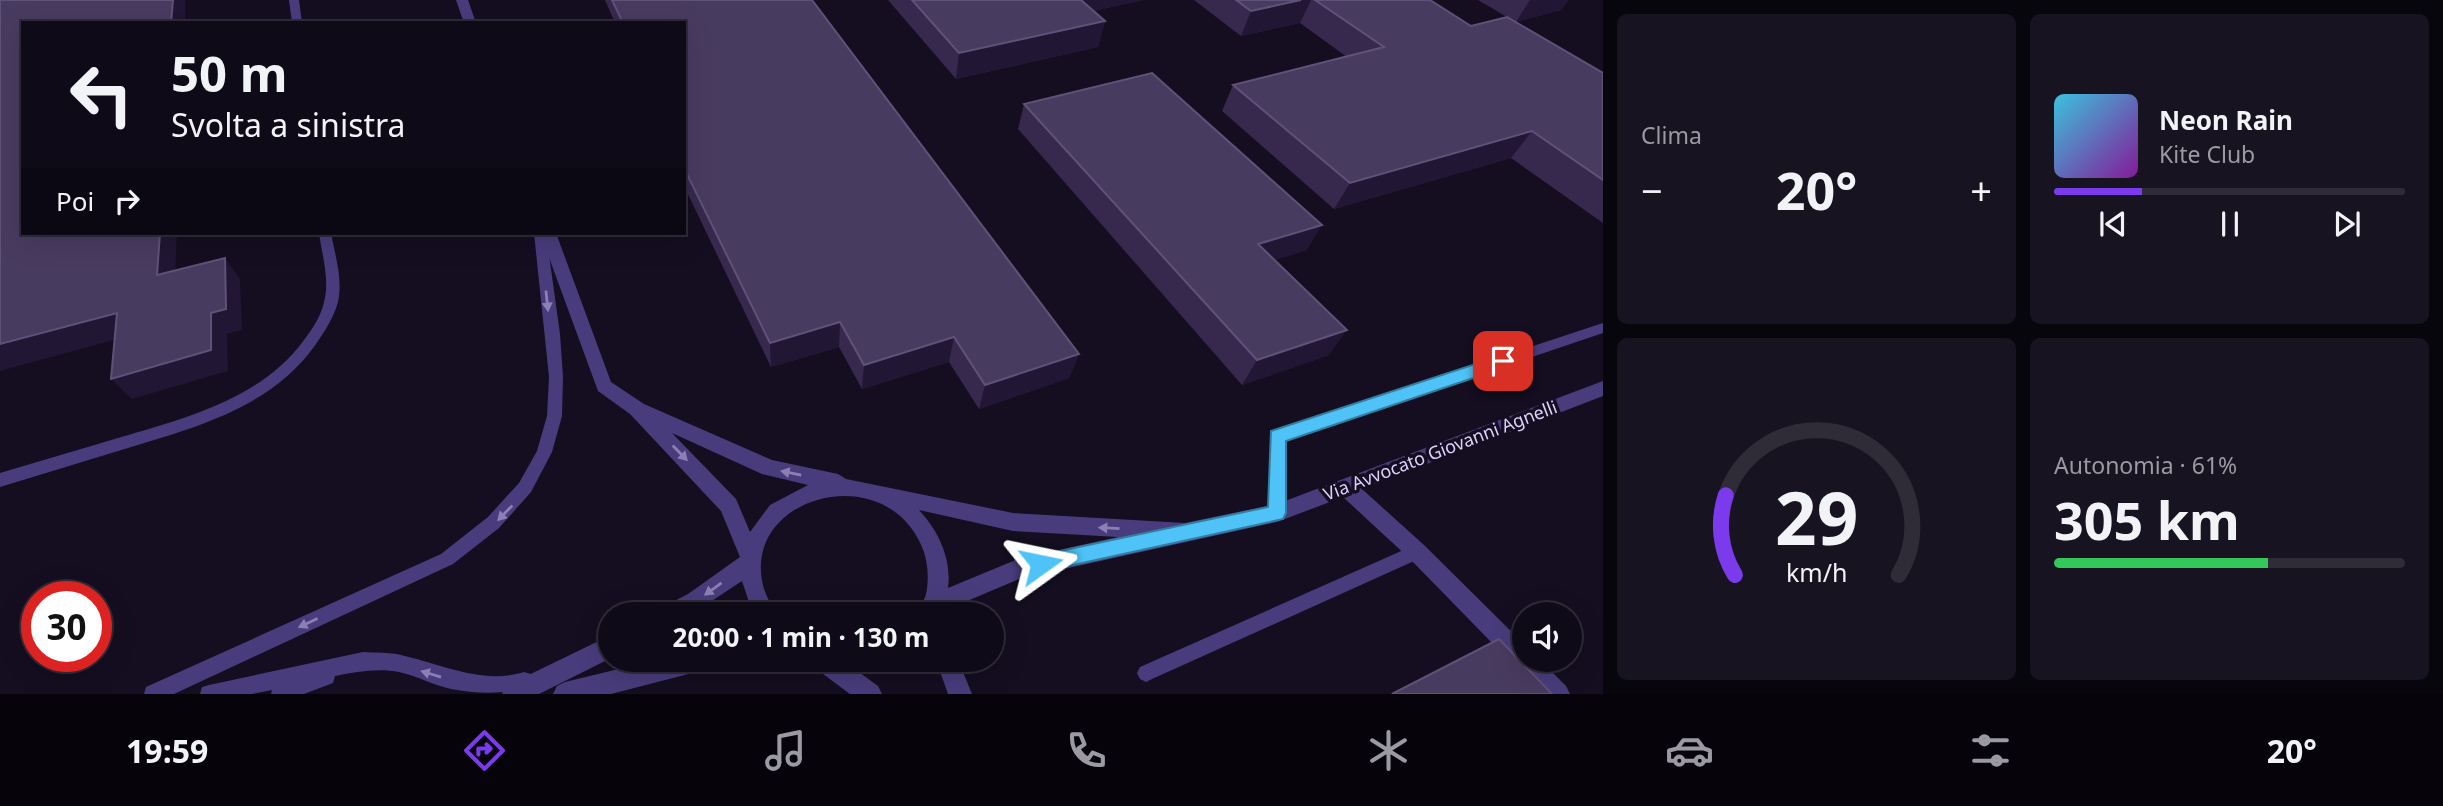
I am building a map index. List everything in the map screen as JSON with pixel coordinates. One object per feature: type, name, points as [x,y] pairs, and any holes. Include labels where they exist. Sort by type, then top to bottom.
[{"type":"street","points":[[462,0],[469,21]]},
{"type":"street","points":[[549,235],[604,386],[638,409],[769,468],[886,496],[1013,522],[1185,532]]},
{"type":"street","name":"Via Avvocato Giovanni Agnelli","points":[[1185,532],[1277,513],[1603,388]]},
{"type":"street","points":[[638,409],[729,505],[752,561]]},
{"type":"street","points":[[759,602],[753,587],[752,561],[760,534],[777,511],[801,495],[828,487],[858,488]]},
{"type":"street","points":[[1346,487],[1417,552],[1558,694]]},
{"type":"street","points":[[886,496],[908,510],[925,530],[935,553],[939,579],[935,602]]},
{"type":"street","points":[[951,602],[1018,569],[1185,532]]},
{"type":"street","points":[[694,602],[752,561]]},
{"type":"street","points":[[514,694],[598,652]]},
{"type":"street","points":[[565,694],[652,672]]},
{"type":"street","points":[[839,672],[870,694]]},
{"type":"street","points":[[952,672],[960,694]]},
{"type":"lane","points":[[294,0],[298,21]]},
{"type":"lane","points":[[0,480],[204,419],[258,391],[285,370],[309,345],[324,319],[332,298],[325,235]]},
{"type":"lane","points":[[153,694],[447,559],[485,533],[512,506],[534,477],[552,436],[558,398],[540,235]]},
{"type":"lane","points":[[1277,513],[1278,436],[1603,328]]},
{"type":"lane","points":[[1146,673],[1417,552]]},
{"type":"lane","points":[[209,694],[363,661],[399,663],[452,680],[509,686],[568,667]]},
{"type":"lane","points":[[280,694],[363,661]]},
{"type":"building","points":[[0,0],[173,0],[171,21],[21,21],[21,235],[160,235],[157,275],[225,258],[226,309],[211,313],[211,350],[111,379],[117,313],[0,344]]},
{"type":"building","points":[[612,0],[812,0],[1079,354],[985,385],[954,337],[864,365],[840,322],[770,343],[686,172],[686,21],[622,21]]},
{"type":"building","points":[[912,0],[1081,0],[1105,21],[959,53]]},
{"type":"building","points":[[1236,0],[1301,0],[1251,11]]},
{"type":"building","points":[[1315,0],[1430,0],[1471,26],[1507,17],[1603,73],[1603,180],[1532,131],[1350,183],[1233,85],[1384,47]]},
{"type":"building","points":[[1152,73],[1322,225],[1258,244],[1347,330],[1257,360],[1024,104]]},
{"type":"building","points":[[1499,639],[1512,652],[1512,672],[1531,672],[1552,694],[1392,694]]},
{"type":"route","points":[[1041,564],[1277,513],[1278,436],[1503,361]]}]
